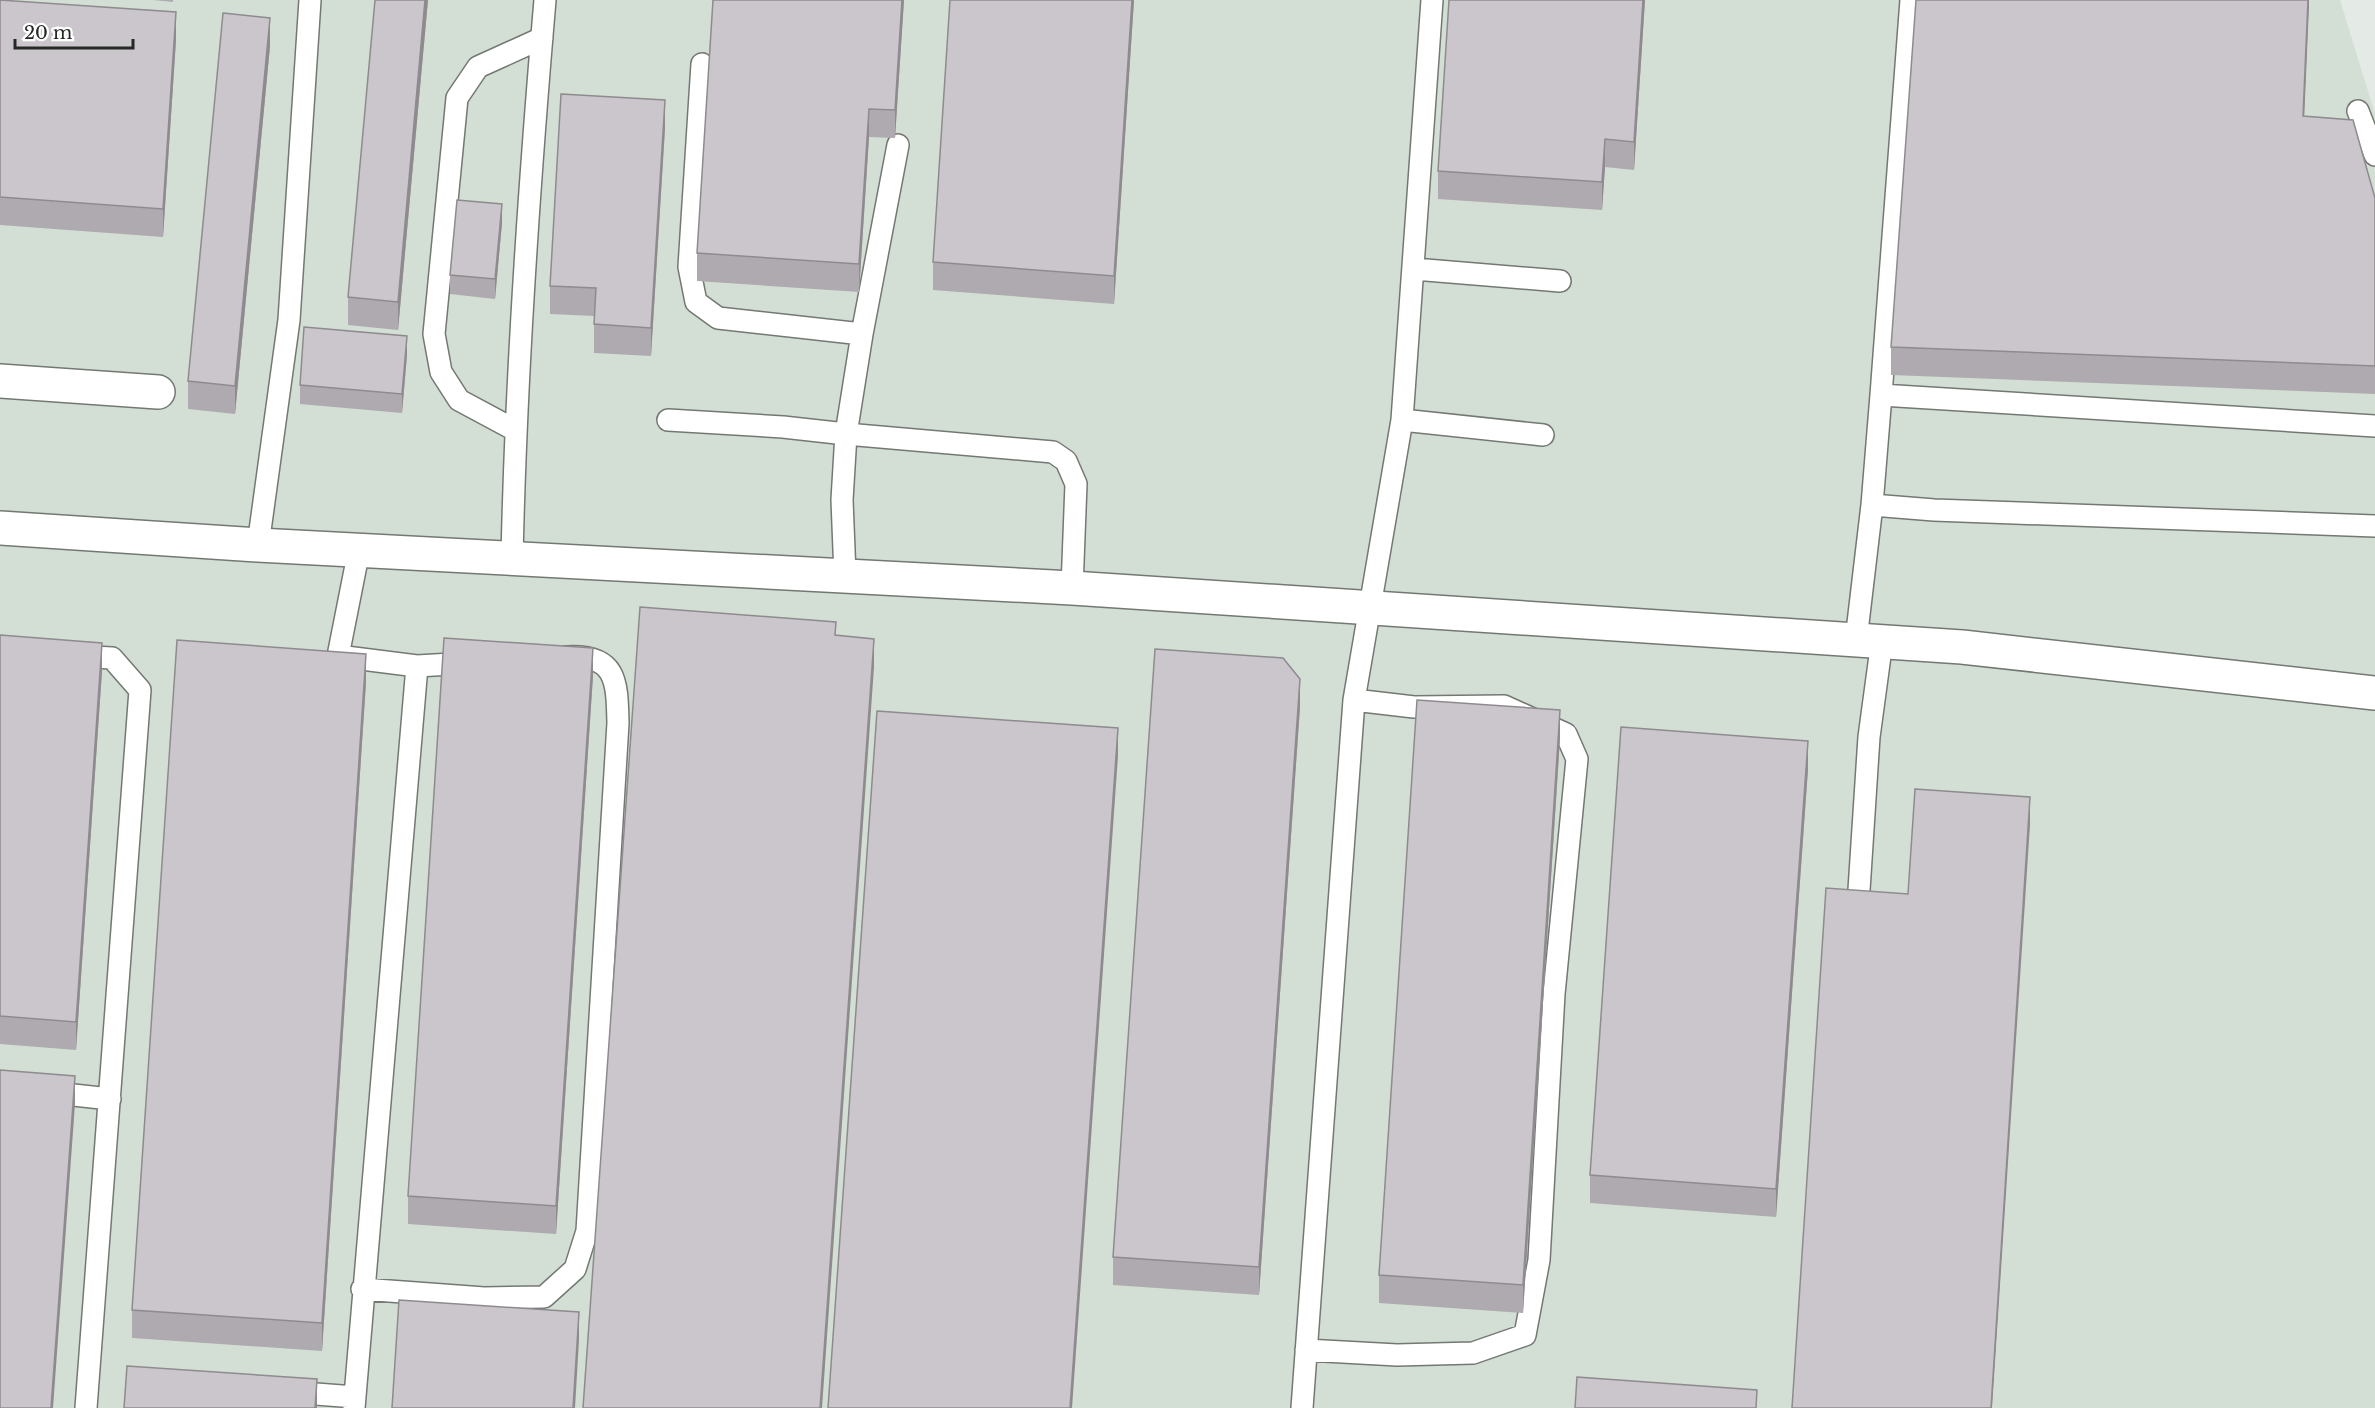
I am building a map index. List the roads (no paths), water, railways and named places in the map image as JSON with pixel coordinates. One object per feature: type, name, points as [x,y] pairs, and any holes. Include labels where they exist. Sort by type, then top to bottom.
[{"type":"street","points":[[0,381],[158,392]]},
{"type":"street","points":[[0,528],[258,545],[1072,588],[1869,640],[1974,648],[2375,693]]},
{"type":"lane","points":[[258,545],[290,320],[310,0]]},
{"type":"lane","points":[[512,558],[515,430],[527,225],[545,0]]},
{"type":"lane","points":[[1302,1408],[1354,700],[1402,420],[1432,0]]},
{"type":"lane","points":[[1859,890],[1869,737],[1872,505],[1911,0]]},
{"type":"lane","points":[[515,430],[459,400],[441,372],[434,334],[457,98],[478,67],[542,38]]},
{"type":"lane","points":[[702,64],[689,267],[696,302],[718,318],[862,334]]},
{"type":"lane","points":[[2358,111],[2375,155]]},
{"type":"lane","points":[[844,575],[842,500],[846,434],[862,334],[898,145]]},
{"type":"lane","points":[[1414,269],[1560,281]]},
{"type":"lane","points":[[1881,395],[2375,426]]},
{"type":"lane","points":[[668,420],[1053,452],[1066,461],[1076,484],[1072,588]]},
{"type":"lane","points":[[1402,420],[1544,435]]},
{"type":"lane","points":[[1872,505],[1934,510],[2375,526]]},
{"type":"lane","points":[[338,656],[359,550]]},
{"type":"lane","points":[[315,654],[417,666],[485,662]]},
{"type":"lane","points":[[53,655],[112,658],[140,690],[86,1408]]},
{"type":"lane","points":[[362,1289],[484,1298],[544,1297],[575,1269],[587,1231],[617,735],[617,683],[606,666],[587,656],[542,659]]},
{"type":"lane","points":[[274,1391],[354,1403],[417,666]]},
{"type":"lane","points":[[1306,1350],[1396,1355],[1473,1353],[1525,1335],[1539,1260],[1554,994],[1577,759],[1566,734],[1504,706],[1414,707],[1354,700]]},
{"type":"lane","points":[[0,1087],[110,1099]]}]
